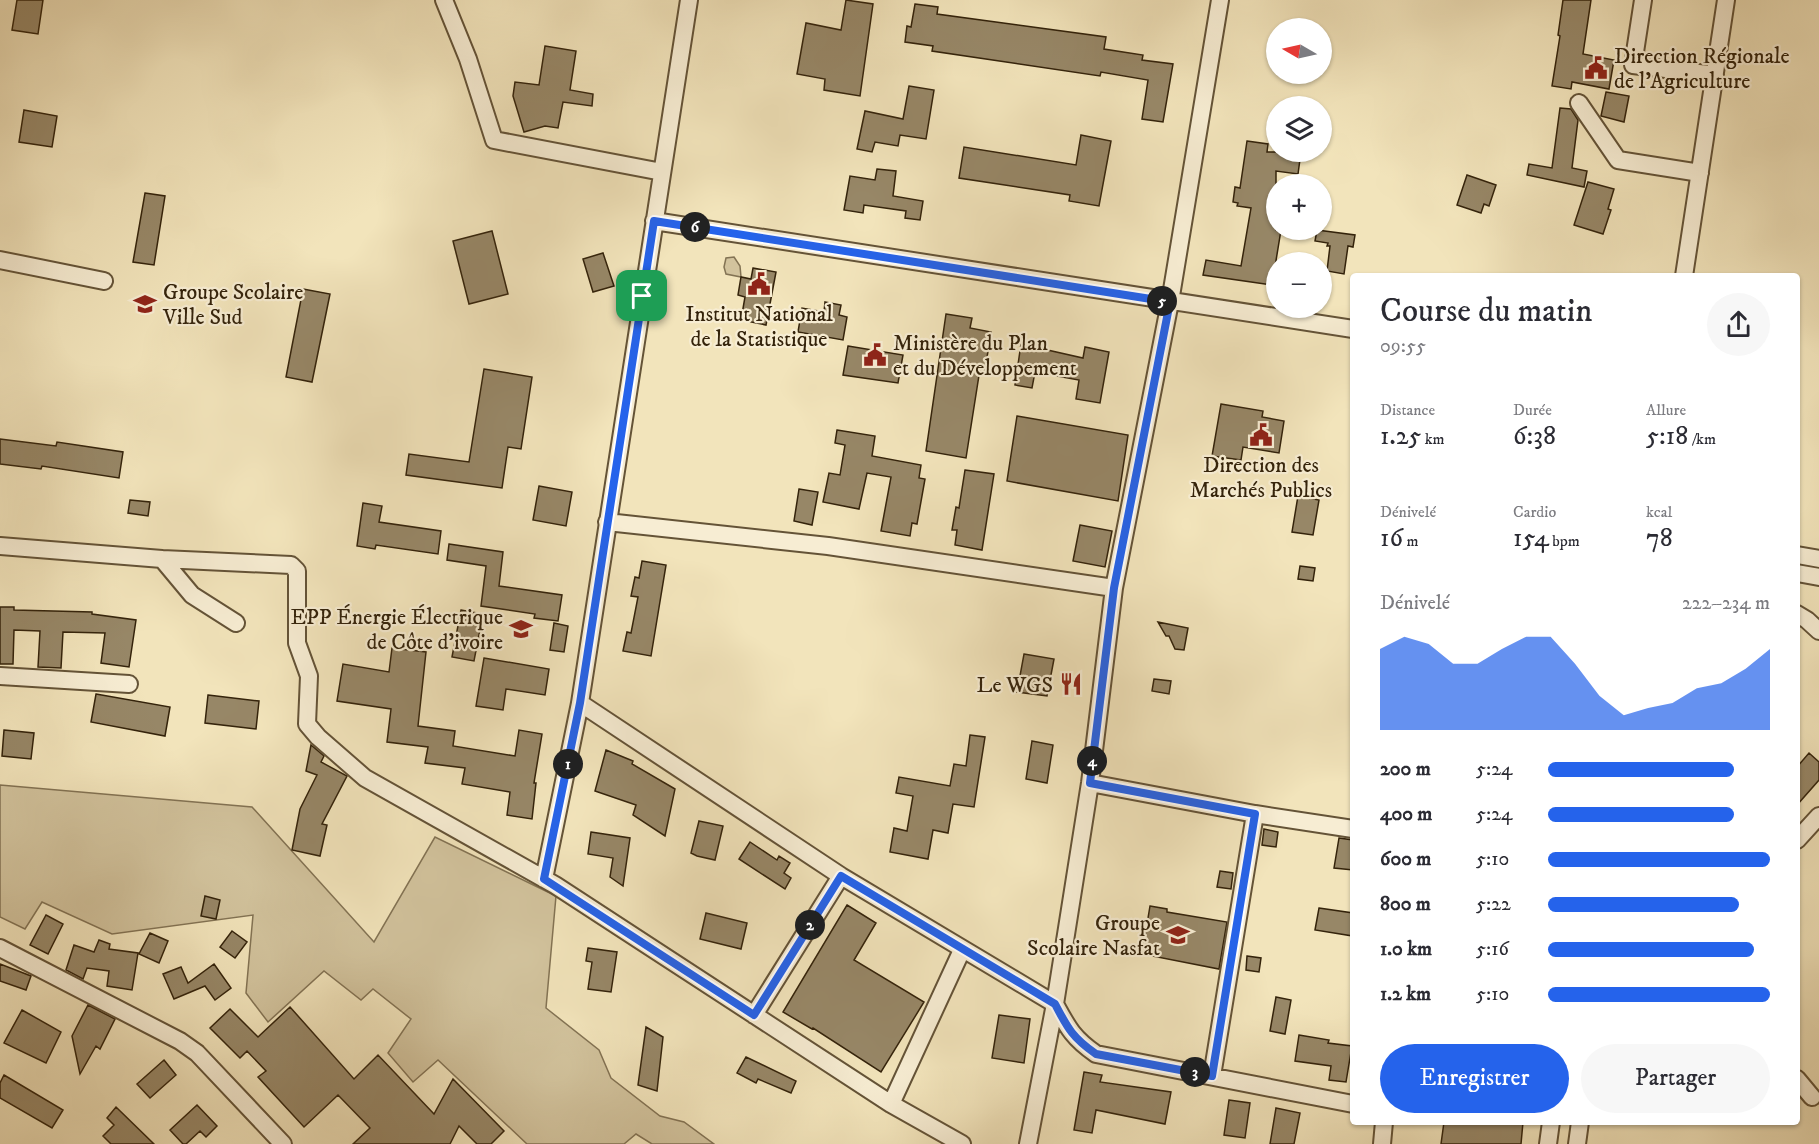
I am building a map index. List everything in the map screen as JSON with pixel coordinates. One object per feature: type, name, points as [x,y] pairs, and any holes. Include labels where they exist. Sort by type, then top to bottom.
[{"type":"street","points":[[444,0],[468,59],[494,140],[662,172]]},
{"type":"street","points":[[544,879],[580,703],[689,0]]},
{"type":"street","points":[[1028,1144],[1055,1004],[1090,783],[1114,588],[1170,302],[1220,0]]},
{"type":"street","points":[[1643,0],[1633,65],[1715,75]]},
{"type":"street","points":[[1684,273],[1726,0]]},
{"type":"street","points":[[1579,103],[1618,160],[1700,173]]},
{"type":"street","points":[[654,221],[1350,329]]},
{"type":"street","points":[[0,260],[104,281]]},
{"type":"street","points":[[607,522],[828,546],[1114,588]]},
{"type":"street","points":[[0,546],[162,559],[291,565],[297,571],[297,643],[309,676],[307,724],[365,777],[544,879],[891,1104],[962,1144]]},
{"type":"street","points":[[1800,556],[1819,559]]},
{"type":"street","points":[[162,559],[192,595],[236,623]]},
{"type":"street","points":[[1800,574],[1819,577]]},
{"type":"street","points":[[1800,616],[1819,631]]},
{"type":"street","points":[[0,676],[129,684]]},
{"type":"street","points":[[580,703],[841,876],[1055,1004],[1070,1032],[1096,1054],[1350,1103]]},
{"type":"street","points":[[1090,783],[1255,814],[1350,829]]},
{"type":"street","points":[[1212,1076],[1255,814]]},
{"type":"street","points":[[1800,837],[1819,816]]},
{"type":"street","points":[[754,1015],[841,876]]},
{"type":"street","points":[[0,948],[180,1041],[197,1053],[283,1144]]},
{"type":"street","points":[[891,1104],[962,950]]},
{"type":"street","points":[[1800,1083],[1812,1097]]},
{"type":"street","points":[[1382,1144],[1384,1125]]},
{"type":"street","points":[[1548,1144],[1551,1125]]},
{"type":"street","points":[[1577,1144],[1580,1125]]},
{"type":"shaded area","points":[[734,257],[740,266],[741,277],[726,274],[724,267],[726,258]]},
{"type":"shaded area","points":[[0,785],[252,807],[374,942],[435,837],[556,896],[546,1008],[599,1050],[611,1078],[660,1116],[684,1122],[714,1144],[652,1144],[636,1134],[624,1144],[527,1144],[438,1060],[413,1082],[388,1053],[411,1019],[373,989],[361,1000],[324,971],[268,1022],[246,993],[253,915],[112,934],[42,902],[25,929],[0,917]]},
{"type":"building","points":[[17,0],[43,0],[38,34],[12,30]]},
{"type":"building","points":[[846,0],[873,4],[860,96],[824,90],[825,79],[797,74],[806,23],[841,30]]},
{"type":"building","points":[[1563,0],[1591,0],[1583,54],[1614,60],[1609,89],[1572,82],[1571,89],[1552,86]]},
{"type":"building","points":[[915,4],[938,7],[937,14],[1106,37],[1104,49],[1143,55],[1142,60],[1173,64],[1163,122],[1142,119],[1148,80],[1101,72],[1100,76],[932,51],[933,46],[905,42],[907,26],[911,27]]},
{"type":"building","points":[[545,46],[576,51],[570,90],[593,94],[592,106],[563,102],[558,128],[545,126],[524,132],[513,96],[515,82],[539,85]]},
{"type":"building","points":[[909,86],[934,90],[926,139],[900,135],[898,146],[875,142],[872,152],[857,149],[865,111],[903,119]]},
{"type":"building","points":[[1606,92],[1629,96],[1624,122],[1601,116]]},
{"type":"building","points":[[1560,108],[1571,109],[1578,120],[1572,168],[1587,171],[1584,187],[1527,175],[1529,164],[1552,168]]},
{"type":"building","points":[[24,110],[57,116],[52,147],[19,142]]},
{"type":"building","points":[[1081,135],[1111,141],[1099,206],[1069,201],[1070,195],[959,178],[964,147],[1076,165]]},
{"type":"building","points":[[1247,141],[1266,144],[1266,162],[1300,162],[1298,174],[1276,171],[1276,174],[1266,174],[1266,240],[1279,240],[1277,252],[1266,252],[1266,284],[1203,275],[1206,260],[1241,266],[1251,208],[1237,206],[1238,203],[1233,202],[1235,187],[1240,188]]},
{"type":"building","points":[[877,169],[896,171],[893,196],[923,201],[920,220],[905,218],[906,211],[864,205],[863,213],[844,210],[850,176],[875,180]]},
{"type":"building","points":[[1467,175],[1496,185],[1489,206],[1484,204],[1481,213],[1457,205]]},
{"type":"building","points":[[1588,182],[1614,189],[1608,209],[1611,210],[1603,234],[1574,225]]},
{"type":"building","points":[[145,193],[165,196],[154,265],[133,262]]},
{"type":"building","points":[[492,231],[508,294],[469,304],[453,241]]},
{"type":"building","points":[[1332,232],[1355,235],[1353,247],[1348,246],[1344,274],[1332,272],[1332,252],[1329,252],[1328,243],[1315,241],[1332,240]]},
{"type":"building","points":[[603,253],[614,286],[593,292],[583,259]]},
{"type":"building","points":[[753,268],[776,272],[766,325],[741,320],[745,297],[738,295],[741,277],[751,279]]},
{"type":"building","points":[[303,289],[330,294],[312,382],[286,377]]},
{"type":"building","points":[[825,302],[841,305],[839,315],[847,317],[843,340],[798,332],[802,308],[824,312]]},
{"type":"building","points":[[946,314],[972,318],[970,328],[991,332],[985,370],[980,369],[966,458],[926,451]]},
{"type":"building","points":[[1021,344],[1083,358],[1085,347],[1109,352],[1100,403],[1076,399],[1079,380],[1035,372],[1032,388],[1015,385]]},
{"type":"building","points":[[848,346],[903,355],[898,383],[843,375]]},
{"type":"building","points":[[484,369],[532,377],[521,449],[508,447],[502,488],[406,475],[409,454],[469,462]]},
{"type":"building","points":[[1221,404],[1263,411],[1262,417],[1284,421],[1279,453],[1243,447],[1241,460],[1212,456]]},
{"type":"building","points":[[1017,416],[1128,435],[1118,501],[1007,481]]},
{"type":"building","points":[[837,430],[875,436],[872,456],[921,465],[919,478],[925,479],[917,524],[912,523],[910,536],[881,531],[891,477],[867,473],[859,509],[823,502],[829,473],[840,475],[845,445],[835,443]]},
{"type":"building","points":[[0,439],[56,446],[57,442],[123,452],[119,478],[42,466],[41,469],[0,464]]},
{"type":"building","points":[[965,470],[994,474],[982,550],[955,545],[957,530],[952,530],[956,507],[959,508]]},
{"type":"building","points":[[539,486],[572,492],[566,526],[533,520]]},
{"type":"building","points":[[799,489],[818,492],[812,525],[794,521]]},
{"type":"building","points":[[1298,496],[1319,500],[1313,535],[1292,532]]},
{"type":"building","points":[[130,500],[150,502],[148,516],[128,513]]},
{"type":"building","points":[[363,503],[382,506],[379,522],[441,531],[438,554],[376,545],[375,549],[357,546]]},
{"type":"building","points":[[1080,525],[1112,531],[1105,567],[1073,561]]},
{"type":"building","points":[[449,544],[503,552],[499,586],[562,595],[558,621],[534,618],[535,614],[481,606],[486,566],[447,560]]},
{"type":"building","points":[[642,561],[666,565],[651,656],[623,651],[627,632],[631,633],[638,597],[631,596],[635,577],[639,578]]},
{"type":"building","points":[[1300,566],[1315,568],[1313,581],[1298,579]]},
{"type":"building","points":[[0,607],[14,607],[14,610],[92,612],[92,614],[136,620],[129,667],[101,663],[105,633],[63,632],[61,668],[38,667],[40,631],[14,630],[13,664],[0,664]]},
{"type":"building","points":[[461,610],[483,614],[474,661],[452,657]]},
{"type":"building","points":[[1158,622],[1188,628],[1184,650],[1175,649],[1169,636],[1166,636]]},
{"type":"building","points":[[554,623],[568,626],[564,652],[550,650]]},
{"type":"building","points":[[392,648],[426,652],[418,726],[455,731],[453,746],[515,756],[519,730],[542,734],[534,783],[536,783],[532,819],[507,815],[510,792],[462,784],[465,768],[425,763],[428,747],[387,742],[391,709],[337,701],[343,664],[389,672]]},
{"type":"building","points":[[1024,654],[1054,659],[1047,696],[1017,692]]},
{"type":"building","points":[[484,658],[549,669],[545,695],[506,689],[503,710],[476,706]]},
{"type":"building","points":[[1154,679],[1171,681],[1169,694],[1152,691]]},
{"type":"building","points":[[96,694],[170,707],[165,736],[91,722]]},
{"type":"building","points":[[208,695],[259,701],[256,729],[205,723]]},
{"type":"building","points":[[4,730],[34,733],[31,759],[2,756]]},
{"type":"building","points":[[970,735],[985,737],[974,807],[953,804],[948,833],[933,830],[928,859],[890,852],[894,828],[907,831],[913,796],[896,793],[899,777],[950,786],[954,764],[966,766]]},
{"type":"building","points":[[1032,741],[1053,745],[1047,783],[1026,779]]},
{"type":"building","points":[[311,745],[324,756],[321,762],[347,776],[322,824],[327,825],[320,856],[292,850],[300,809],[317,775],[306,771]]},
{"type":"building","points":[[606,750],[633,761],[632,764],[675,789],[665,836],[633,815],[636,805],[595,791]]},
{"type":"building","points":[[1809,753],[1819,762],[1819,780],[1800,802],[1800,764]]},
{"type":"building","points":[[699,821],[723,826],[715,860],[691,853]]},
{"type":"building","points":[[1264,829],[1278,832],[1276,847],[1262,845]]},
{"type":"building","points":[[591,832],[630,838],[623,886],[610,877],[613,858],[588,854]]},
{"type":"building","points":[[1339,838],[1350,840],[1350,870],[1334,868]]},
{"type":"building","points":[[750,842],[777,860],[779,856],[790,863],[784,873],[791,878],[785,889],[739,859]]},
{"type":"building","points":[[1220,871],[1233,873],[1231,889],[1217,887]]},
{"type":"building","points":[[205,896],[220,900],[216,919],[201,916]]},
{"type":"building","points":[[847,905],[876,923],[854,960],[924,1002],[881,1072],[813,1028],[783,1012]]},
{"type":"building","points":[[1150,906],[1167,909],[1167,912],[1227,922],[1219,969],[1142,954]]},
{"type":"building","points":[[1319,908],[1350,913],[1350,936],[1315,930]]},
{"type":"building","points":[[706,913],[747,923],[741,949],[700,939]]},
{"type":"building","points":[[46,915],[63,924],[48,954],[30,945]]},
{"type":"building","points":[[232,931],[247,942],[235,958],[220,947]]},
{"type":"building","points":[[150,933],[168,941],[159,963],[139,954]]},
{"type":"building","points":[[99,940],[110,944],[109,949],[138,953],[132,990],[107,986],[109,971],[87,968],[83,979],[66,970],[74,945],[94,952]]},
{"type":"building","points":[[588,948],[617,952],[611,992],[588,989],[592,962],[586,961]]},
{"type":"building","points":[[1247,956],[1261,958],[1259,972],[1246,970]]},
{"type":"building","points":[[0,964],[31,976],[26,990],[0,981]]},
{"type":"building","points":[[214,964],[231,988],[215,1000],[205,986],[174,999],[163,974],[181,967],[188,983]]},
{"type":"building","points":[[1276,997],[1291,1000],[1285,1034],[1270,1031]]},
{"type":"building","points":[[88,1005],[115,1019],[100,1049],[96,1046],[80,1074],[72,1036]]},
{"type":"building","points":[[290,1007],[354,1079],[378,1055],[434,1114],[453,1079],[504,1131],[491,1144],[477,1144],[459,1126],[450,1144],[353,1144],[370,1128],[338,1095],[304,1127],[258,1077],[266,1071],[247,1051],[240,1058],[210,1028],[230,1009],[258,1037]]},
{"type":"building","points":[[22,1010],[61,1032],[46,1063],[4,1043]]},
{"type":"building","points":[[999,1015],[1030,1019],[1024,1063],[992,1058]]},
{"type":"building","points":[[646,1027],[663,1037],[657,1091],[638,1085]]},
{"type":"building","points":[[1299,1035],[1329,1040],[1328,1043],[1350,1046],[1346,1082],[1329,1080],[1331,1066],[1295,1061]]},
{"type":"building","points":[[746,1057],[796,1081],[791,1093],[758,1079],[756,1083],[737,1073]]},
{"type":"building","points":[[164,1060],[176,1075],[150,1098],[137,1084]]},
{"type":"building","points":[[1084,1072],[1102,1075],[1100,1082],[1171,1092],[1165,1124],[1096,1110],[1092,1133],[1074,1130]]},
{"type":"building","points":[[4,1075],[63,1110],[52,1128],[0,1098],[0,1083]]},
{"type":"building","points":[[1229,1100],[1250,1103],[1245,1138],[1224,1135]]},
{"type":"building","points":[[197,1105],[217,1126],[206,1137],[200,1131],[186,1144],[183,1144],[170,1130]]},
{"type":"building","points":[[116,1107],[154,1144],[111,1144],[103,1136],[114,1125],[107,1118]]},
{"type":"building","points":[[1276,1108],[1300,1113],[1294,1144],[1270,1144]]},
{"type":"building","points":[[1444,1125],[1523,1125],[1521,1144],[1441,1144]]},
{"type":"place","name":"Direction Régionale de l'Agriculture","points":[[1596,68]]},
{"type":"place","name":"Institut National de la Statistique","points":[[759,284]]},
{"type":"place","name":"Groupe Scolaire Ville Sud","points":[[145,304]]},
{"type":"place","name":"Ministère du Plan et du Développement","points":[[875,355]]},
{"type":"place","name":"Direction des Marchés Publics","points":[[1261,435]]},
{"type":"place","name":"EPP Énergie Électrique de Côte d'ivoire","points":[[521,629]]},
{"type":"place","name":"Le WGS","points":[[1071,684]]},
{"type":"place","name":"Groupe Scolaire Nasfat","points":[[1178,935]]},
{"type":"route","points":[[654,221],[1170,302],[1114,588],[1090,783],[1255,814],[1212,1076],[1096,1054],[1070,1032],[1055,1004],[841,876],[754,1015],[544,879],[580,703],[642,296],[654,221]]}]
